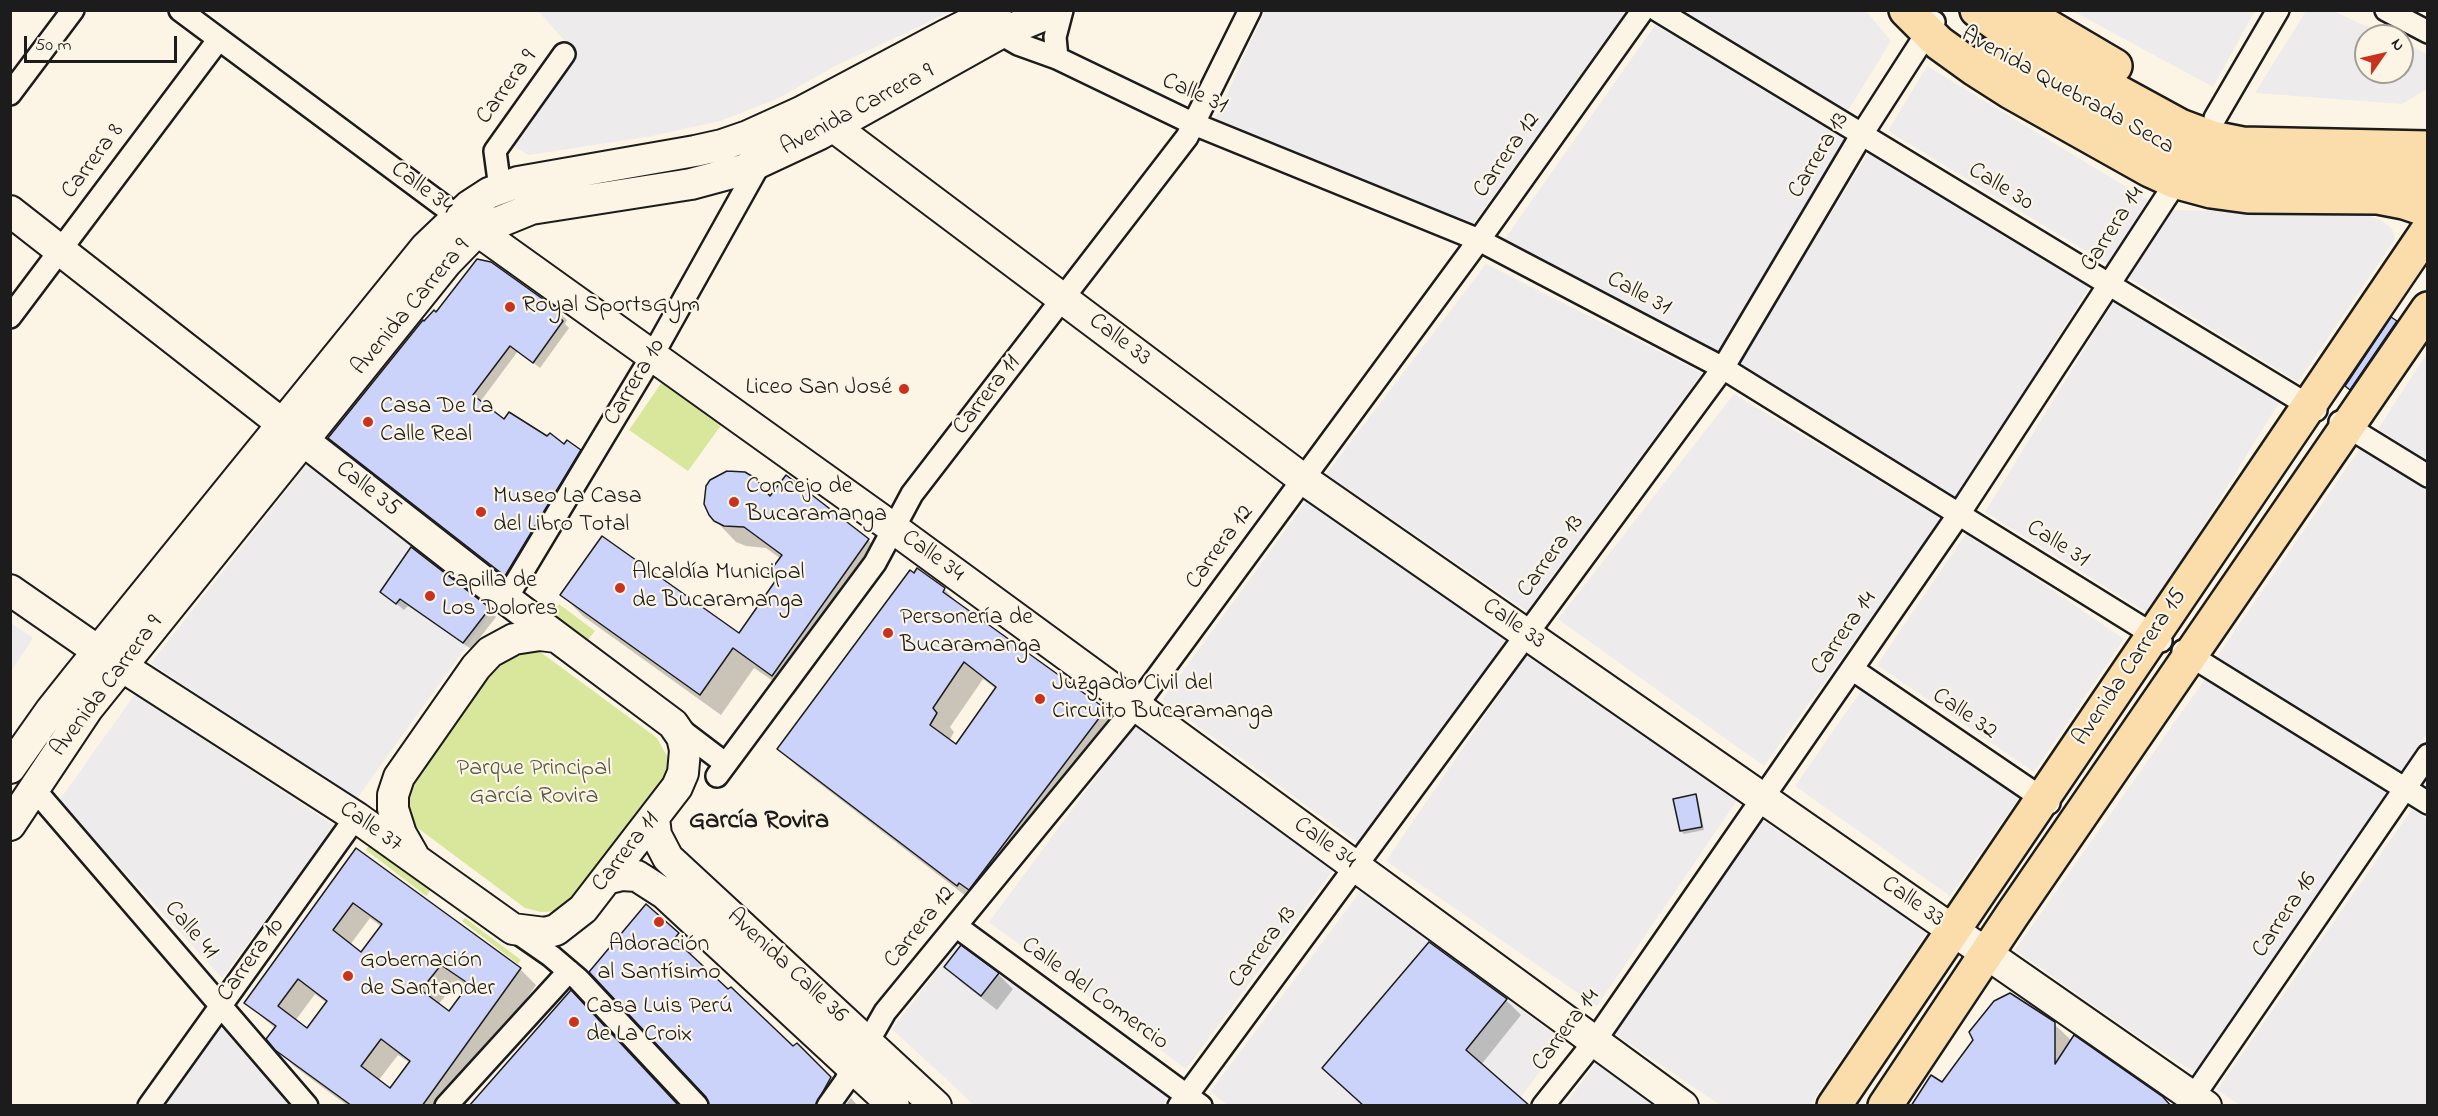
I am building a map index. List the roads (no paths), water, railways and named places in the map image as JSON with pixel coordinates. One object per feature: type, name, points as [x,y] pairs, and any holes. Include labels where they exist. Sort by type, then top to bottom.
[{"type":"main road","name":"Avenida Quebrada Seca","points":[[1977,10],[2113,106],[2158,146],[2220,168],[2285,173],[2360,173],[2427,182]]},
{"type":"main road","points":[[2020,10],[2163,94],[2215,118],[2269,127],[2427,126]]},
{"type":"main road","name":"Avenida Quebrada Seca","points":[[1924,18],[1975,45],[2113,106],[2212,138],[2242,144],[2427,148]]},
{"type":"main road","points":[[1924,18],[1975,69],[2011,92],[2150,170],[2176,182],[2211,191],[2248,196],[2378,197],[2404,202],[2427,210]]},
{"type":"main road","name":"Avenida Carrera 15","points":[[1834,1106],[1952,931],[2157,638],[2312,408],[2427,230]]},
{"type":"main road","name":"Avenida Carrera 15","points":[[1885,1106],[2186,654],[2344,424],[2427,309]]},
{"type":"street","points":[[10,94],[73,10]]},
{"type":"street","name":"Calle 34","points":[[180,10],[467,224],[893,528],[1683,1106]]},
{"type":"street","name":"Avenida Carrera 9","points":[[467,224],[474,202],[500,188],[535,178],[722,145],[801,112],[990,21],[1057,10]]},
{"type":"street","points":[[1057,58],[1055,37],[1062,10]]},
{"type":"street","name":"Carrera 11","points":[[722,770],[875,564],[912,494],[1174,155],[1194,124],[1250,10]]},
{"type":"street","name":"Carrera 12","points":[[828,1106],[885,1012],[1136,706],[1479,240],[1643,10]]},
{"type":"street","name":"Calle 30","points":[[1657,10],[2312,408]]},
{"type":"street","points":[[2215,118],[2278,10]]},
{"type":"street","points":[[2386,10],[2427,32]]},
{"type":"street","name":"Carrera 13","points":[[1189,1102],[1356,867],[1723,368],[1862,134],[1924,18]]},
{"type":"street","name":"Avenida Carrera 9","points":[[10,768],[51,710],[110,659],[293,432],[426,247],[467,224],[510,216],[531,209],[691,184],[725,176],[760,163],[834,127],[990,21]]},
{"type":"street","name":"Calle 31","points":[[990,21],[1057,58],[1194,124],[1479,240],[1723,368],[2157,638]]},
{"type":"street","name":"Carrera 8","points":[[10,317],[219,39]]},
{"type":"street","name":"Carrera 9","points":[[500,188],[495,151],[564,54]]},
{"type":"street","name":"Calle 33","points":[[834,127],[1303,479],[2195,1102]]},
{"type":"street","name":"Carrera 10","points":[[506,599],[652,356],[760,163]]},
{"type":"street","name":"Carrera 14","points":[[1543,1106],[1594,1042],[1959,514],[2176,182]]},
{"type":"street","name":"Calle 35","points":[[10,212],[506,599],[673,724],[722,770]]},
{"type":"street","points":[[2344,424],[2427,476]]},
{"type":"street","name":"Calle 37","points":[[10,590],[110,659],[356,817],[513,929],[568,971],[697,1106]]},
{"type":"street","points":[[416,860],[401,834],[393,809],[393,795],[399,777],[476,667],[490,652],[514,639],[540,635],[556,637]]},
{"type":"street","points":[[2186,654],[2427,803]]},
{"type":"street","name":"Avenida Carrera 9","points":[[10,825],[82,717],[110,659]]},
{"type":"street","name":"Calle 32","points":[[1852,669],[2045,801]]},
{"type":"street","name":"Carrera 11","points":[[513,929],[545,933],[556,930],[583,909],[679,784],[683,773],[685,750],[681,737],[673,724]]},
{"type":"street","name":"Carrera 16","points":[[2195,1102],[2427,755]]},
{"type":"street","name":"Calle 41","points":[[34,789],[307,1106]]},
{"type":"street","name":"Carrera 10","points":[[148,1106],[356,817]]},
{"type":"street","name":"Avenida Calle 36","points":[[654,818],[656,835],[668,858],[936,1106]]},
{"type":"street","name":"Avenida Calle 36","points":[[606,879],[622,875],[637,876],[665,894],[894,1106]]},
{"type":"street","name":"Calle del Comercio","points":[[956,926],[1189,1102]]},
{"type":"street","points":[[446,1106],[568,971]]},
{"type":"place","name":"Royal SportsGym","points":[[510,307]]},
{"type":"place","name":"Liceo San José","points":[[904,389]]},
{"type":"place","name":"Casa De La Calle Real","points":[[368,422]]},
{"type":"place","name":"Concejo de Bucaramanga","points":[[734,502]]},
{"type":"place","name":"Museo La Casa del Libro Total","points":[[481,512]]},
{"type":"place","name":"Alcaldía Municipal de Bucaramanga","points":[[620,588]]},
{"type":"place","name":"Capilla de Los Dolores","points":[[430,596]]},
{"type":"place","name":"Personería de Bucaramanga","points":[[888,633]]},
{"type":"place","name":"Juzgado Civil del Circuito Bucaramanga","points":[[1040,699]]},
{"type":"place","name":"Adoración al Santísimo","points":[[659,922]]},
{"type":"place","name":"Gobernación de Santander","points":[[348,976]]},
{"type":"place","name":"Casa Luis Perú de La Croix","points":[[574,1022]]},
{"type":"district","name":"García Rovira","points":[[759,823]]},
{"type":"park label","name":"Parque Principal García Rovira","points":[[534,784]]}]
